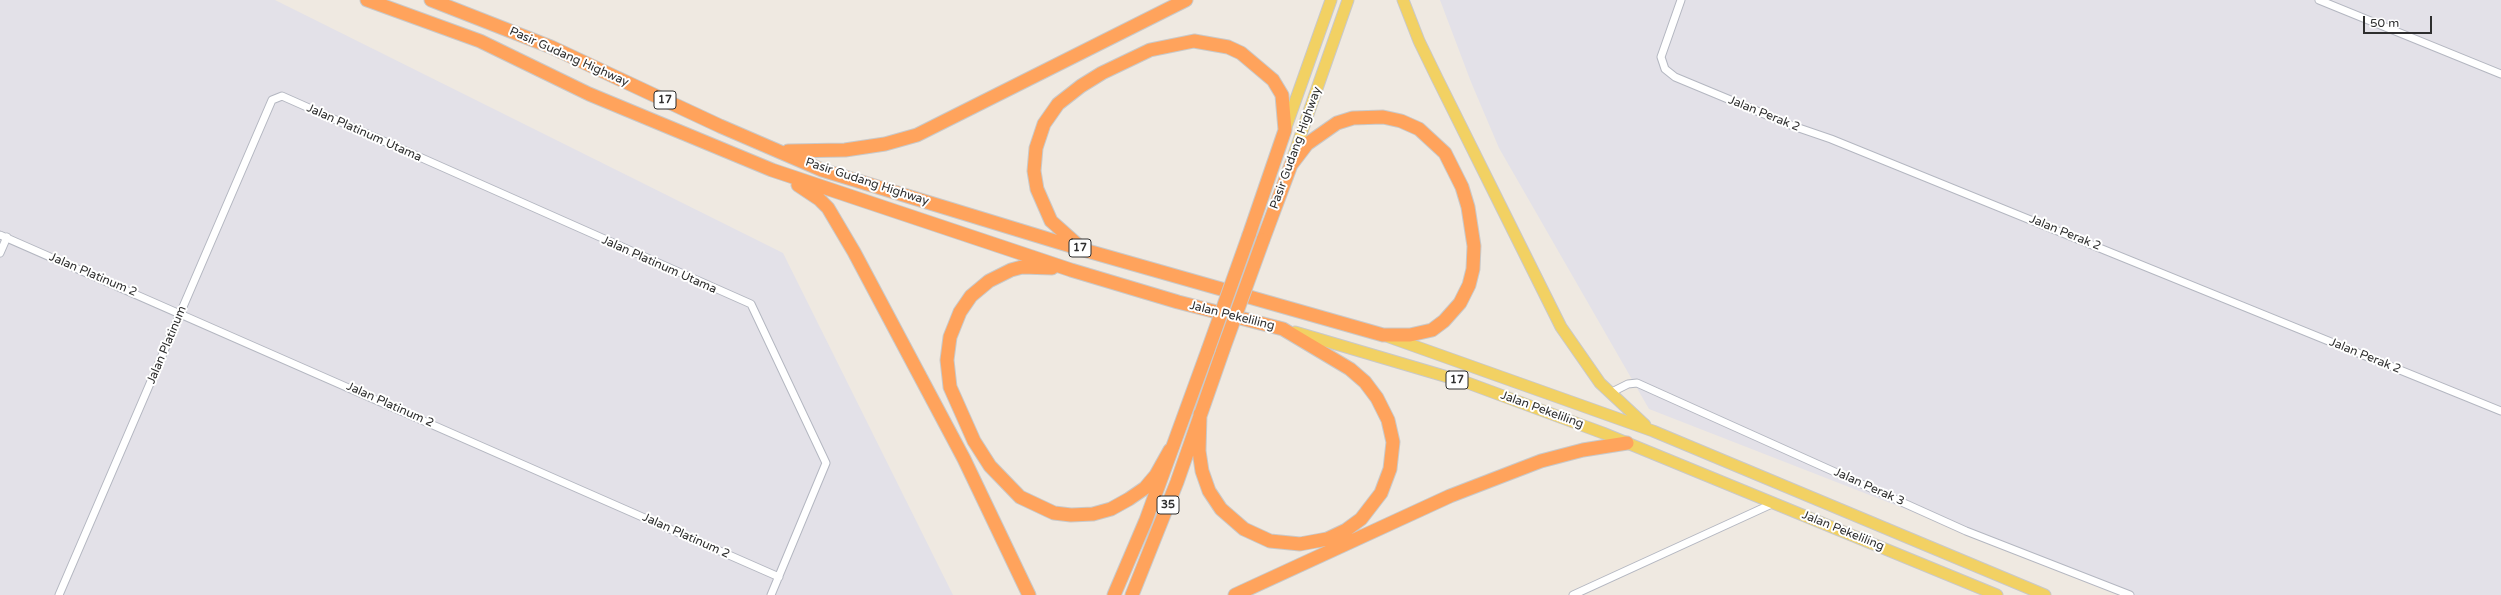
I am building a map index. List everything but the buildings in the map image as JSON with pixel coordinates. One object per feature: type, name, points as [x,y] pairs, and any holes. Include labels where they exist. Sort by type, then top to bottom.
[{"type":"highway","name":"Pasir Gudang Highway","points":[[367,0],[480,41],[589,94],[772,170],[1071,270]]},
{"type":"highway","name":"Pasir Gudang Highway","points":[[432,0],[551,47],[720,126],[780,150],[822,170],[1084,250],[1383,335],[1410,334],[1432,330],[1453,311],[1469,285],[1473,269],[1472,227],[1462,187],[1445,153],[1432,139],[1412,126],[1384,117],[1368,116],[1353,118],[1324,130],[1307,144],[1291,165],[1262,240],[1223,350],[1200,414]]},
{"type":"highway","points":[[780,150],[800,152],[845,150],[884,144],[917,134],[1186,0]]},
{"type":"highway","points":[[1084,250],[1051,221],[1037,189],[1034,171],[1036,148],[1044,124],[1058,104],[1086,82],[1150,50],[1194,41],[1209,42],[1240,54],[1273,80],[1282,95],[1285,130]]},
{"type":"highway","name":"Pasir Gudang Highway","points":[[1170,450],[1250,235],[1285,130]]},
{"type":"highway","points":[[772,170],[819,198],[835,219],[910,355],[964,459],[1029,595]]},
{"type":"highway","points":[[1071,270],[1027,267],[1011,270],[989,281],[971,296],[960,312],[950,336],[947,360],[950,386],[974,441],[990,466],[1020,497],[1054,513],[1071,515],[1093,514],[1111,509],[1129,499],[1145,488],[1156,475],[1170,450]]},
{"type":"highway","name":"Jalan Pekeliling","points":[[1071,270],[1178,302],[1282,329]]},
{"type":"highway","points":[[1200,414],[1199,451],[1202,471],[1210,491],[1221,509],[1244,529],[1270,541],[1300,544],[1327,539],[1346,530],[1362,519],[1381,493],[1390,469],[1393,442],[1388,420],[1377,398],[1365,382],[1350,369],[1282,329]]},
{"type":"highway","name":"35","points":[[1132,595],[1175,489],[1200,414]]},
{"type":"highway","points":[[1234,595],[1450,496],[1541,461],[1583,450],[1627,443]]},
{"type":"highway","name":"35","points":[[1114,595],[1146,520],[1170,450]]},
{"type":"main road","name":"Pasir Gudang Highway","points":[[1285,130],[1332,0]]},
{"type":"main road","name":"Pasir Gudang Highway","points":[[1291,165],[1348,0]]},
{"type":"main road","points":[[1403,0],[1434,72],[1561,327],[1589,368],[1610,394],[1653,431]]},
{"type":"main road","name":"Jalan Pekeliling","points":[[1282,329],[1468,383],[1627,443],[1997,595]]},
{"type":"main road","name":"Jalan Pekeliling","points":[[1383,335],[1474,365],[1653,431],[2045,595]]},
{"type":"street","name":"Jalan Perak 2","points":[[1681,0],[1662,50],[1662,63],[1664,69],[1675,77],[1793,126],[1838,142],[2501,410]]},
{"type":"street","points":[[2320,0],[2501,74]]},
{"type":"street","name":"Jalan Platinum","points":[[59,595],[272,100],[277,96]]},
{"type":"street","name":"Jalan Platinum Utama","points":[[277,96],[282,96],[751,304],[826,463],[771,595]]},
{"type":"street","points":[[0,253],[3,236]]},
{"type":"street","name":"Jalan Platinum 2","points":[[3,236],[181,312],[779,577]]},
{"type":"street","name":"Jalan Perak 3","points":[[1610,394],[1628,384],[1637,383],[1966,531],[2130,595]]},
{"type":"street","points":[[1573,595],[1774,503]]},
{"type":"shaded area","points":[[0,0],[275,0],[783,253],[953,595],[0,595]]},
{"type":"shaded area","points":[[1440,0],[2501,0],[2501,595],[2126,595],[1649,409],[1499,148],[1471,82]]}]
